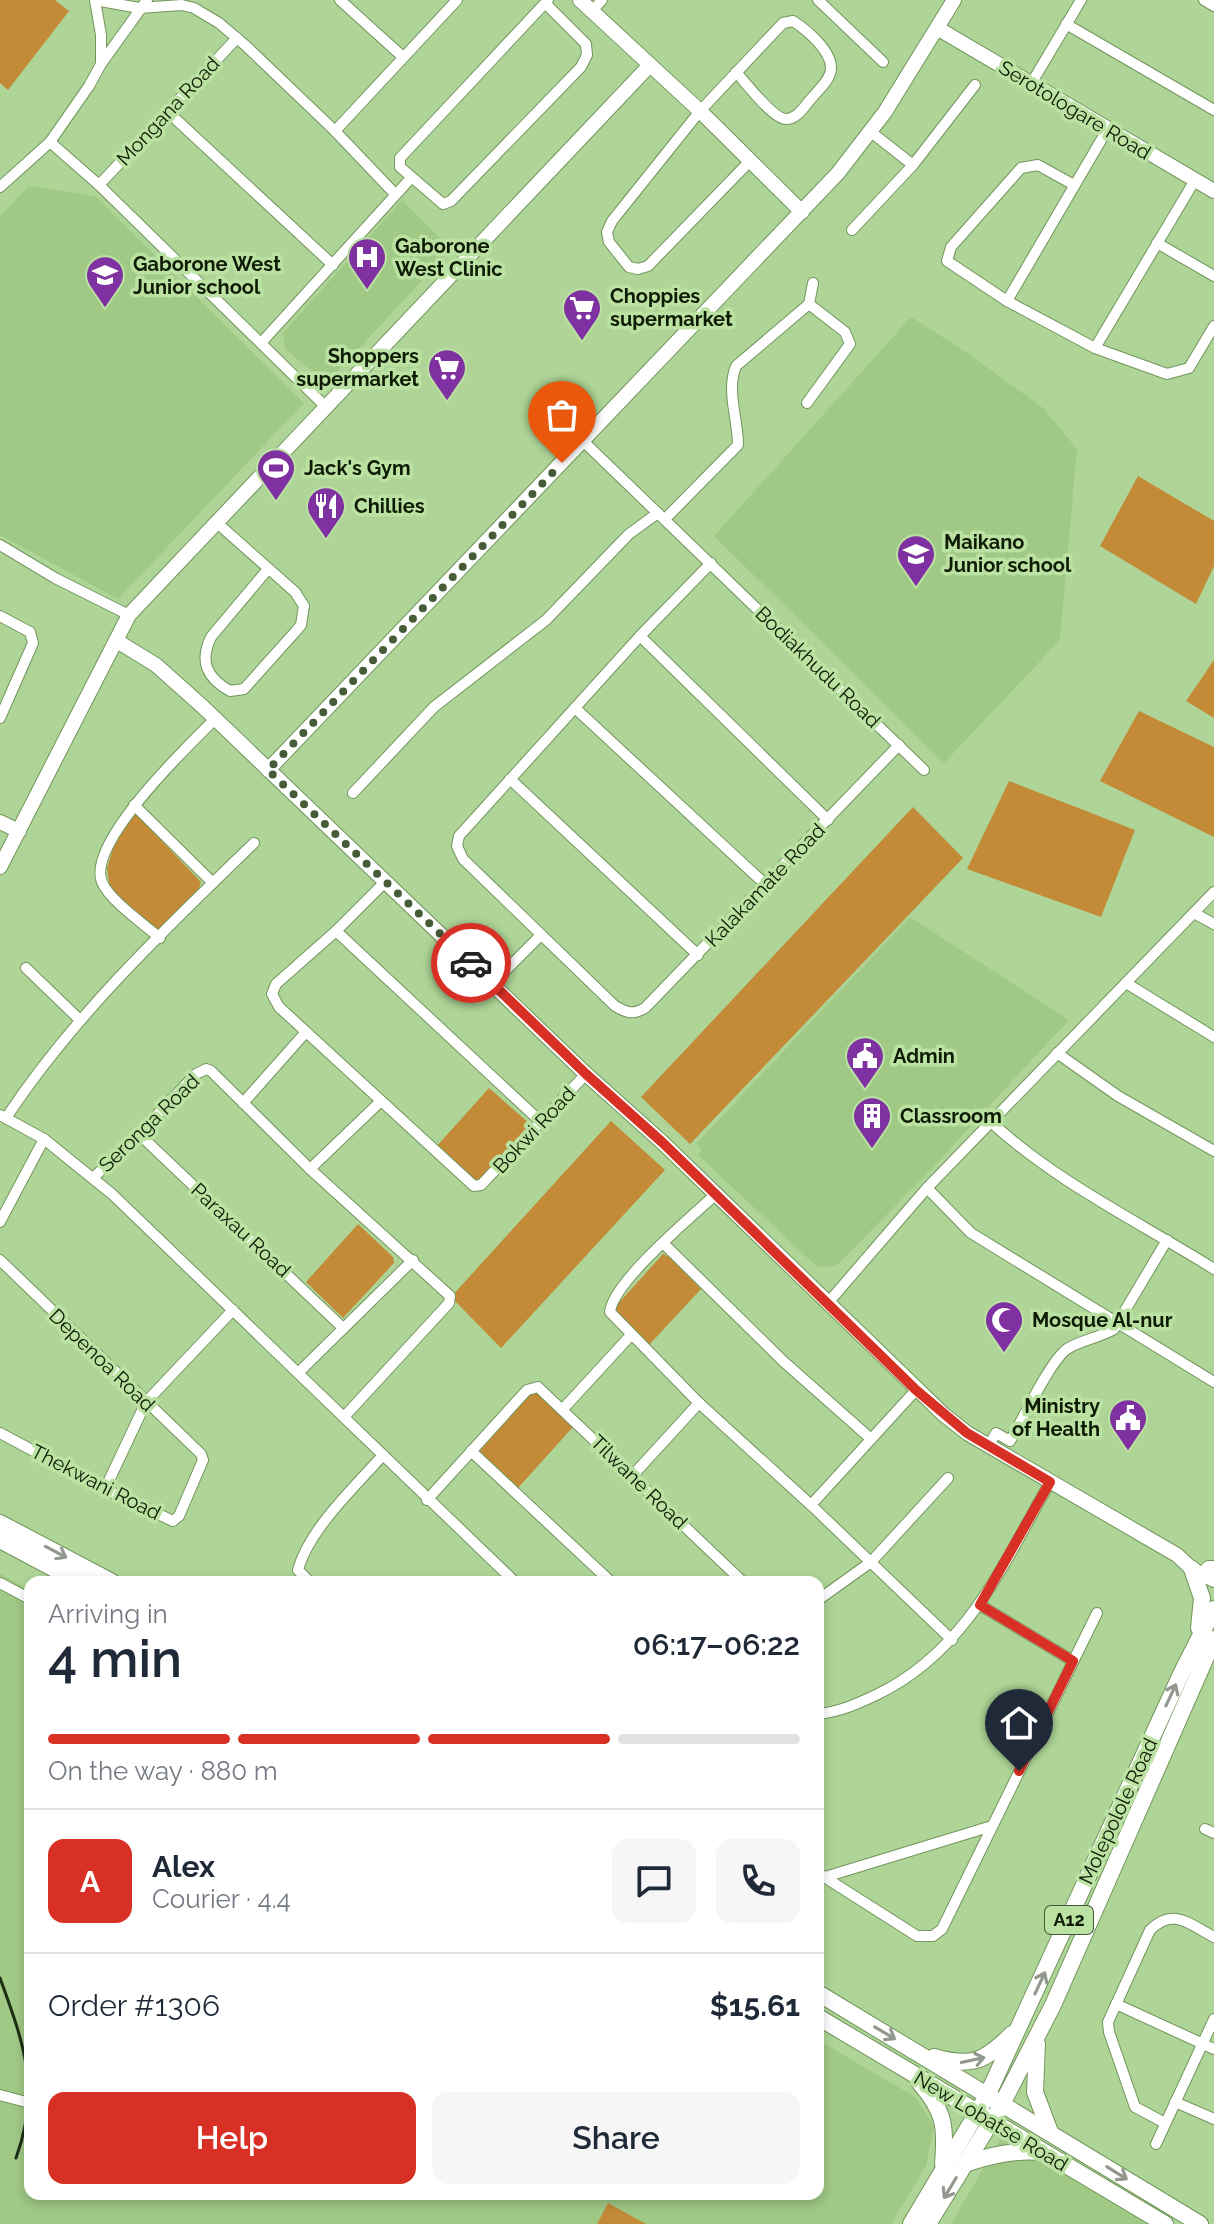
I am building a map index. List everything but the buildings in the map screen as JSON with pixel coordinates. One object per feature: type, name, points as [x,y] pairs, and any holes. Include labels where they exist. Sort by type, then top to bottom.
[{"type":"main road","points":[[0,1523],[101,1576]]},
{"type":"main road","points":[[0,1540],[68,1576]]},
{"type":"main road","points":[[1195,1645],[1209,1571]]},
{"type":"main road","name":"Molepolole Road","points":[[994,2100],[1020,2028],[1214,1609]]},
{"type":"main road","name":"Molepolole Road","points":[[928,2224],[965,2164],[994,2100],[1039,2035],[1214,1639]]},
{"type":"main road","name":"New Lobatse Road","points":[[824,1997],[1200,2224]]},
{"type":"main road","name":"New Lobatse Road","points":[[824,2021],[1165,2224]]},
{"type":"main road","points":[[917,2052],[954,2063],[970,2063],[984,2059],[1020,2028]]},
{"type":"main road","points":[[1039,2035],[1035,2092],[1050,2132]]},
{"type":"main road","points":[[912,2074],[933,2098],[944,2123],[943,2170]]},
{"type":"main road","name":"Molepolole Road","points":[[911,2224],[943,2170],[985,2116]]},
{"type":"main road","points":[[965,2164],[994,2155],[1043,2152]]},
{"type":"street","points":[[101,64],[101,35],[95,0],[194,8],[237,38],[335,131],[395,194]]},
{"type":"street","points":[[340,0],[403,57]]},
{"type":"street","points":[[335,131],[457,0]]},
{"type":"street","points":[[580,0],[597,6],[650,65],[802,212]]},
{"type":"street","points":[[818,0],[883,62]]},
{"type":"street","points":[[268,770],[838,173],[871,132],[954,0]]},
{"type":"street","points":[[1031,84],[1081,0]]},
{"type":"street","points":[[1204,0],[1214,6]]},
{"type":"street","points":[[546,2],[586,44],[587,55],[581,67],[448,204],[443,204],[400,167],[400,158],[546,2]]},
{"type":"street","points":[[0,187],[50,142],[143,4]]},
{"type":"street","points":[[736,72],[775,115],[786,119],[796,116],[828,78],[832,68],[828,54],[803,27],[793,21],[783,23],[736,72],[700,111],[612,221],[607,232],[609,242],[629,267],[638,269],[648,266],[750,161]]},
{"type":"street","points":[[1066,24],[1214,110]]},
{"type":"street","name":"Serotologare Road","points":[[937,28],[1214,191]]},
{"type":"street","name":"Mongana Road","points":[[99,185],[237,38]]},
{"type":"street","points":[[0,867],[129,615],[650,65]]},
{"type":"street","points":[[852,230],[913,165],[975,85]]},
{"type":"street","points":[[168,112],[333,265]]},
{"type":"street","points":[[1007,301],[1107,130]]},
{"type":"street","points":[[871,132],[913,165]]},
{"type":"street","points":[[50,142],[99,185],[326,407]]},
{"type":"street","points":[[1074,185],[1038,165],[1021,168],[951,247],[947,261],[1007,301],[1095,348],[1167,374],[1189,368],[1214,326]]},
{"type":"street","points":[[261,343],[411,178]]},
{"type":"street","points":[[1095,348],[1195,180]]},
{"type":"street","points":[[1157,243],[1214,276]]},
{"type":"street","points":[[353,793],[434,707],[546,620],[629,534],[662,516],[738,445],[732,378],[736,366],[809,304],[813,283]]},
{"type":"street","points":[[807,403],[850,344],[845,332],[809,304]]},
{"type":"street","name":"Bodiakhudu Road","points":[[583,441],[924,770]]},
{"type":"street","points":[[216,522],[268,569],[300,598],[304,606],[301,625],[244,689],[230,691],[206,670],[204,659],[207,646],[211,637],[268,569]]},
{"type":"street","points":[[0,545],[55,578],[129,615]]},
{"type":"street","points":[[492,984],[540,936],[463,859],[457,846],[459,836],[640,636],[711,563]]},
{"type":"street","points":[[0,616],[30,632],[33,643],[0,718]]},
{"type":"street","points":[[640,636],[828,820]]},
{"type":"street","points":[[117,641],[156,665],[215,719],[586,1074],[663,1143],[943,1414],[1050,1482],[1209,1571]]},
{"type":"street","points":[[575,708],[766,885]]},
{"type":"street","points":[[160,938],[107,891],[100,871],[112,839],[134,805],[215,719]]},
{"type":"street","name":"Kalakamate Road","points":[[540,936],[615,1006],[626,1013],[645,1008],[899,745]]},
{"type":"street","points":[[510,779],[698,955]]},
{"type":"street","points":[[134,805],[213,883]]},
{"type":"street","points":[[0,822],[19,831]]},
{"type":"street","points":[[254,843],[80,1020],[3,1116],[44,1139],[93,1178],[509,1576]]},
{"type":"street","points":[[310,1169],[381,1101],[279,1007],[274,1001],[273,989],[386,881]]},
{"type":"street","points":[[827,1304],[927,1188],[1214,892]]},
{"type":"street","points":[[1194,913],[1214,924]]},
{"type":"street","points":[[336,931],[541,1122]]},
{"type":"street","points":[[26,968],[80,1020]]},
{"type":"street","points":[[1126,983],[1214,1037]]},
{"type":"street","points":[[306,1032],[243,1103],[310,1169],[450,1296],[450,1301],[344,1417]]},
{"type":"street","points":[[1057,1053],[1118,1096],[1214,1151]]},
{"type":"street","name":"Seronga Road","points":[[93,1178],[196,1074],[206,1069],[214,1073],[243,1103]]},
{"type":"street","name":"Bokwi Road","points":[[381,1101],[474,1186],[481,1185],[586,1074]]},
{"type":"street","points":[[991,1122],[1026,1152],[1214,1269]]},
{"type":"street","name":"Paraxau Road","points":[[139,1134],[342,1327]]},
{"type":"street","points":[[0,1222],[44,1139]]},
{"type":"street","points":[[927,1188],[971,1233],[1214,1382]]},
{"type":"street","points":[[715,1195],[663,1243],[615,1294],[610,1313],[699,1403],[952,1640]]},
{"type":"street","points":[[989,1445],[996,1433],[1010,1441],[1060,1356],[1080,1342],[1102,1336],[1118,1324],[1167,1240]]},
{"type":"street","points":[[663,1243],[783,1361],[870,1438]]},
{"type":"street","name":"Depenoa Road","points":[[0,1260],[201,1454],[203,1460]]},
{"type":"street","points":[[298,1373],[413,1260]]},
{"type":"street","points":[[105,1489],[146,1402],[233,1310]]},
{"type":"street","points":[[563,1409],[631,1335]]},
{"type":"street","name":"Tilwane Road","points":[[471,1451],[532,1387],[543,1390],[736,1576]]},
{"type":"street","points":[[811,1505],[916,1390]]},
{"type":"street","points":[[633,1475],[699,1403]]},
{"type":"street","name":"Thekwani Road","points":[[0,1433],[173,1521],[179,1516],[203,1460]]},
{"type":"street","points":[[427,1500],[471,1451],[605,1576]]},
{"type":"street","points":[[304,1576],[298,1570],[308,1547],[332,1513],[383,1455]]},
{"type":"street","points":[[824,1596],[871,1562],[948,1478]]},
{"type":"street","points":[[824,1713],[834,1712],[899,1684],[952,1640],[980,1605],[1050,1482]]},
{"type":"street","points":[[0,1583],[24,1596]]},
{"type":"street","points":[[980,1605],[1073,1661]]},
{"type":"street","points":[[824,1876],[917,1936],[933,1936],[942,1929],[1097,1613]]},
{"type":"street","points":[[824,1874],[992,1826]]},
{"type":"street","points":[[1165,2123],[1139,2110],[1132,2102],[1108,2022],[1150,1930],[1160,1919],[1179,1919],[1214,1937]]},
{"type":"street","points":[[1116,2004],[1214,2049]]},
{"type":"street","points":[[1156,2144],[1214,2019]]},
{"type":"street","points":[[0,2095],[24,2101]]},
{"type":"street","points":[[1175,2102],[1214,2119]]},
{"type":"shaded area","points":[[0,0],[55,0],[69,11],[8,90],[0,83]]},
{"type":"shaded area","name":"Gaborone West Junior school","points":[[29,186],[95,196],[304,403],[118,599],[0,535],[0,216]]},
{"type":"shaded area","name":"Gaborone West Clinic","points":[[402,200],[451,249],[327,383],[285,349],[283,333]]},
{"type":"shaded area","name":"Maikano Junior school","points":[[911,317],[969,354],[1043,408],[1077,449],[1060,640],[944,763],[714,536]]},
{"type":"shaded area","points":[[1138,476],[1214,521],[1214,566],[1196,604],[1100,546]]},
{"type":"shaded area","points":[[1214,660],[1214,718],[1186,701]]},
{"type":"shaded area","points":[[1139,711],[1214,747],[1214,837],[1100,781]]},
{"type":"shaded area","points":[[1009,781],[1135,830],[1101,917],[967,869]]},
{"type":"shaded area","points":[[913,807],[963,858],[690,1144],[641,1097]]},
{"type":"shaded area","points":[[136,814],[201,882],[198,891],[159,933],[110,888],[107,868],[117,836]]},
{"type":"shaded area","points":[[910,917],[1069,1020],[920,1181],[836,1266],[817,1267],[698,1155],[702,1150],[696,1144]]},
{"type":"shaded area","points":[[489,1088],[530,1124],[480,1180],[473,1179],[436,1147]]},
{"type":"shaded area","points":[[611,1121],[665,1170],[501,1348],[451,1297]]},
{"type":"shaded area","points":[[358,1224],[393,1257],[394,1263],[343,1318],[306,1282]]},
{"type":"shaded area","points":[[663,1254],[701,1289],[648,1346],[613,1315],[614,1308]]},
{"type":"shaded area","points":[[538,1392],[573,1427],[518,1488],[477,1454],[531,1393]]},
{"type":"shaded area","points":[[0,1573],[24,1587],[24,2200],[824,2200],[824,2044],[915,2097],[934,2126],[926,2166],[891,2224],[0,2224]]},
{"type":"shaded area","points":[[1001,2138],[1172,2224],[951,2224]]},
{"type":"shaded area","points":[[608,2203],[646,2224],[597,2224]]},
{"type":"railway","points":[[0,1978],[24,2056]]},
{"type":"railway","points":[[16,2158],[24,2127]]},
{"type":"way so far","points":[[471,963],[268,770],[562,463]]},
{"type":"place","name":"Gaborone West Clinic","points":[[367,291]]},
{"type":"place","name":"Gaborone West Junior school","points":[[105,309]]},
{"type":"place","name":"Choppies supermarket","points":[[582,342]]},
{"type":"place","name":"Shoppers supermarket","points":[[447,402]]},
{"type":"place","name":"Jack's Gym","points":[[276,502]]},
{"type":"place","name":"Chillies","points":[[326,540]]},
{"type":"place","name":"Maikano Junior school","points":[[916,588]]},
{"type":"place","name":"Admin","points":[[865,1090]]},
{"type":"place","name":"Classroom","points":[[872,1150]]},
{"type":"place","name":"Mosque Al-nur","points":[[1004,1354]]},
{"type":"place","name":"Ministry of Health","points":[[1128,1452]]},
{"type":"route","points":[[471,963],[663,1143],[916,1390],[967,1433],[1050,1482],[980,1605],[1073,1661],[1019,1771]]}]
